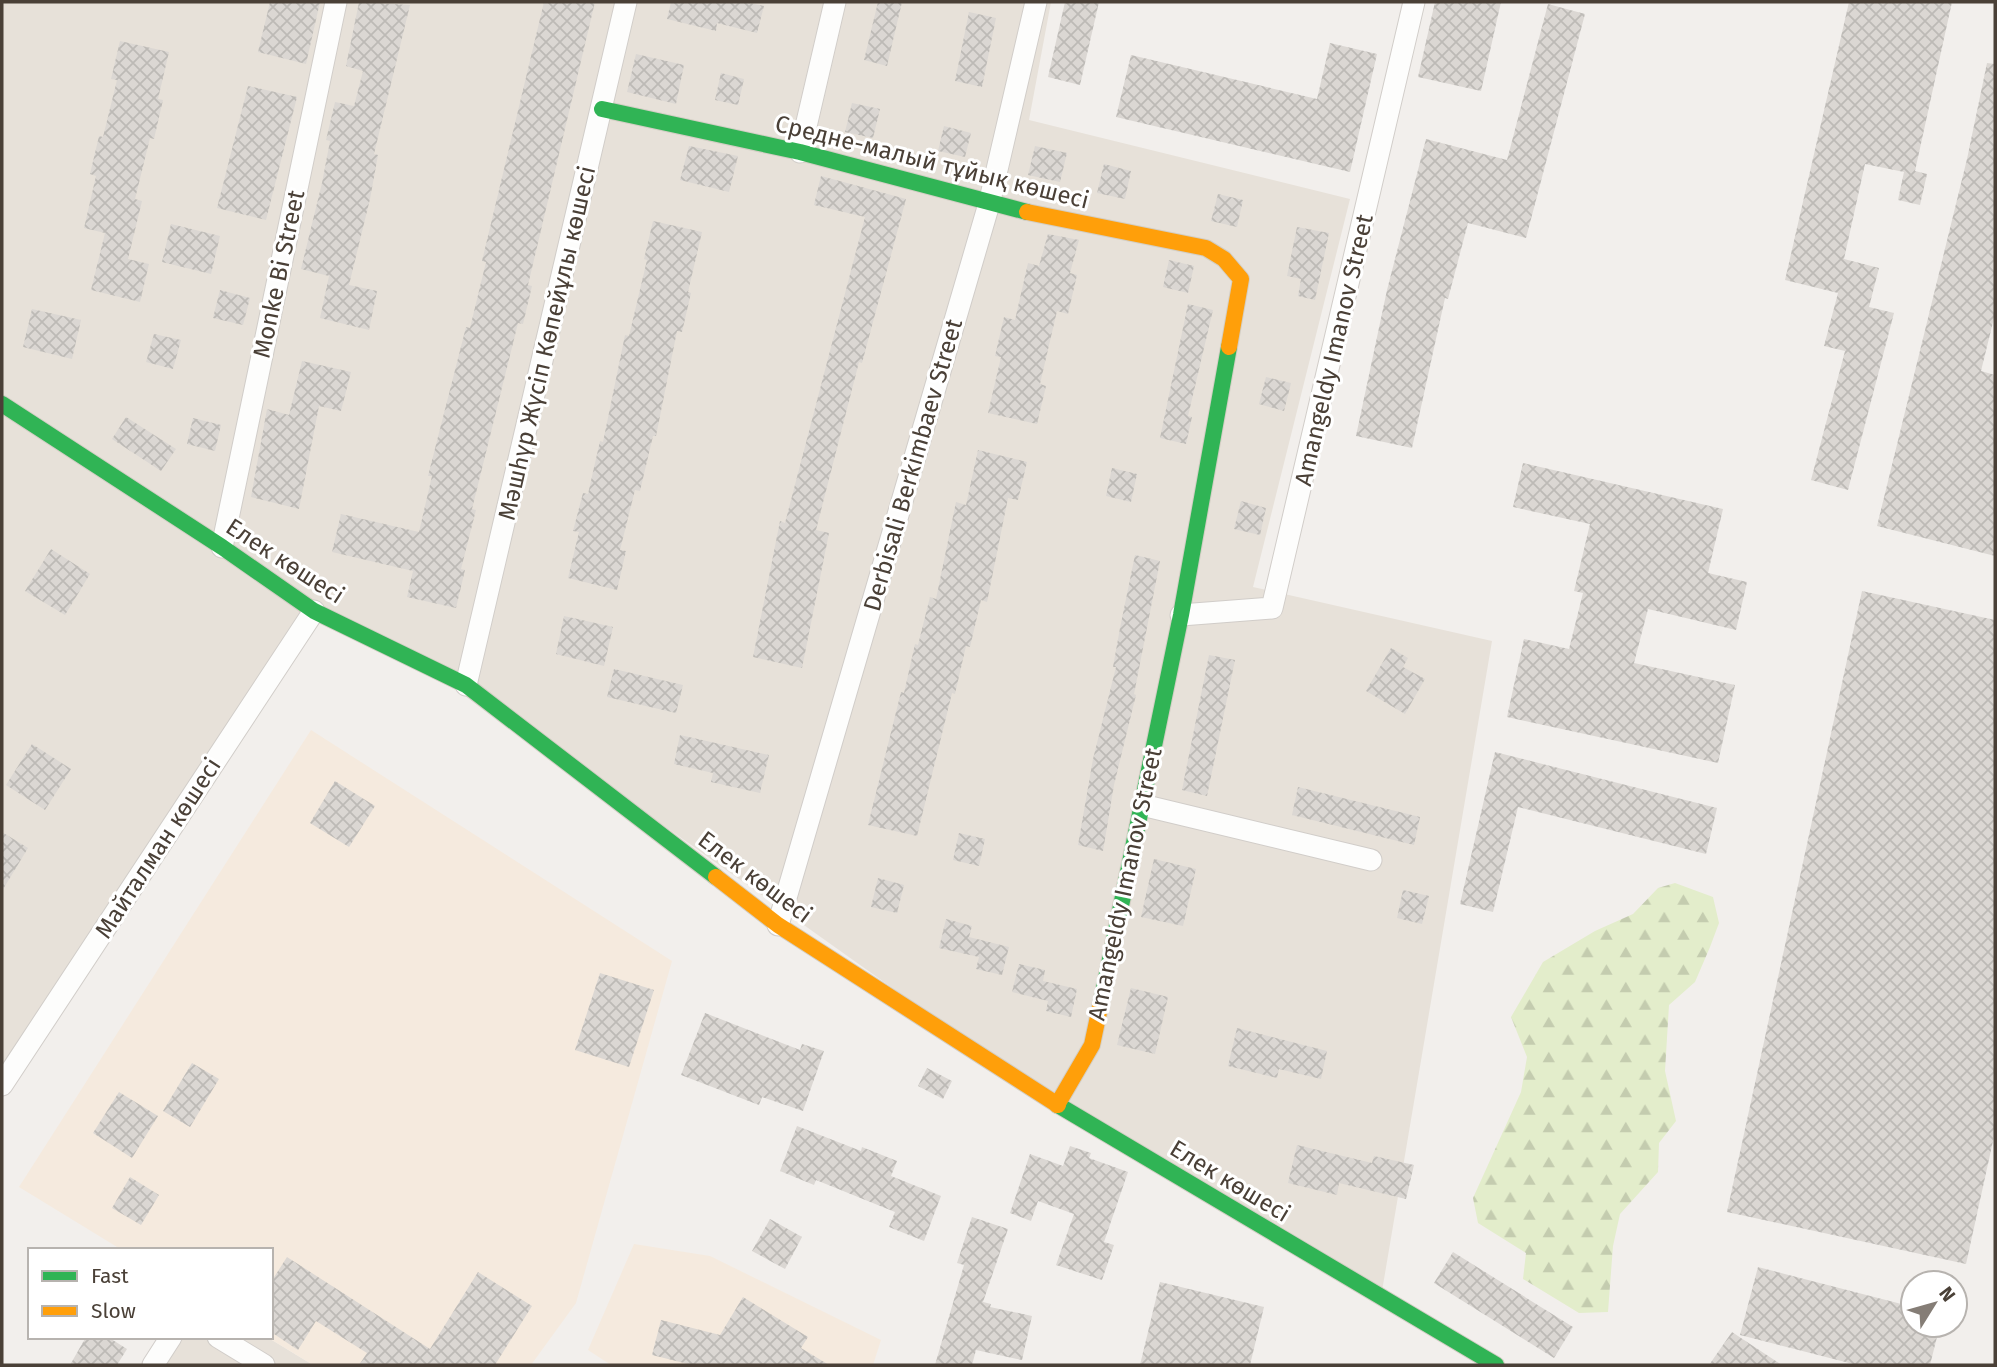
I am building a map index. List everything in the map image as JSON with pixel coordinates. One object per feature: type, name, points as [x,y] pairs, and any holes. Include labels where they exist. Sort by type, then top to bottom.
[{"type":"street","name":"Monke Bi Street","points":[[222,547],[337,2]]},
{"type":"street","name":"Мәшһүр Жүсіп Көпейұлы көшесі","points":[[466,685],[626,2]]},
{"type":"street","points":[[800,152],[835,2]]},
{"type":"street","name":"Derbisali Berkimbaev Street","points":[[778,925],[989,204],[1036,2]]},
{"type":"street","name":"Amangeldy Imanov Street","points":[[1181,615],[1272,608],[1414,2]]},
{"type":"street","name":"Средне-малый тұйық көшесі","points":[[602,109],[800,152],[989,204],[1206,248],[1224,259],[1241,279]]},
{"type":"street","name":"Amangeldy Imanov Street","points":[[1057,1105],[1092,1045],[1181,615],[1241,279]]},
{"type":"street","name":"Елек көшесі","points":[[2,404],[222,547],[314,611],[466,685],[778,925],[1057,1105],[1496,1365]]},
{"type":"street","name":"Майталман көшесі","points":[[2,1085],[314,611]]},
{"type":"street","points":[[1142,805],[1371,860]]},
{"type":"street","points":[[153,1365],[170,1339]]},
{"type":"street","points":[[221,1339],[264,1365]]},
{"type":"shaded area","points":[[2,2],[1051,2],[1029,120],[1350,199],[1253,587],[1492,641],[1381,1297],[1057,1105],[466,685],[314,612],[2,1085]]},
{"type":"shaded area","points":[[311,730],[672,961],[576,1303],[531,1365],[313,1365],[270,1339],[273,1339],[273,1248],[119,1248],[19,1187]]},
{"type":"shaded area","points":[[634,1244],[710,1256],[881,1340],[873,1365],[611,1365],[588,1350]]},
{"type":"shaded area","points":[[170,1339],[270,1339],[313,1365],[153,1365]]},
{"type":"green space","points":[[1675,883],[1713,897],[1719,923],[1695,982],[1669,1005],[1665,1071],[1676,1121],[1659,1143],[1658,1172],[1620,1214],[1613,1246],[1608,1312],[1579,1313],[1523,1279],[1526,1253],[1478,1223],[1473,1198],[1521,1092],[1527,1057],[1511,1017],[1543,962],[1595,931],[1633,914],[1658,888]]},
{"type":"building","points":[[270,2],[320,2],[306,64],[258,52]]},
{"type":"building","points":[[359,2],[410,5],[374,154],[378,155],[370,199],[349,285],[377,291],[369,330],[320,318],[329,276],[301,269],[322,183],[330,141],[326,140],[335,102],[354,106],[363,71],[346,66]]},
{"type":"building","points":[[544,2],[595,2],[528,285],[532,286],[523,324],[518,323],[472,509],[476,510],[461,569],[465,570],[456,608],[407,597],[413,571],[332,552],[341,514],[419,532],[432,476],[428,476],[466,327],[470,328],[486,262],[482,261]]},
{"type":"building","points":[[671,2],[745,2],[764,6],[757,33],[717,23],[716,31],[667,19]]},
{"type":"building","points":[[878,2],[902,2],[887,66],[864,60]]},
{"type":"building","points":[[1065,2],[1099,2],[1080,85],[1048,77]]},
{"type":"building","points":[[1435,2],[1501,2],[1481,91],[1418,77]]},
{"type":"building","points":[[1849,2],[1952,2],[1915,171],[1927,174],[1920,205],[1898,200],[1904,172],[1865,164],[1844,259],[1879,268],[1869,307],[1894,313],[1848,490],[1811,480],[1845,351],[1824,346],[1838,293],[1785,280]]},
{"type":"building","points":[[1548,4],[1585,14],[1526,238],[1468,223],[1448,299],[1445,298],[1412,448],[1356,436],[1387,290],[1426,139],[1507,160]]},
{"type":"building","points":[[969,12],[996,18],[982,87],[955,81]]},
{"type":"building","points":[[120,41],[169,52],[158,99],[163,100],[154,139],[150,138],[135,199],[142,201],[128,259],[149,264],[140,302],[91,290],[105,233],[84,228],[96,176],[90,174],[99,136],[103,137],[117,80],[111,79]]},
{"type":"building","points":[[1330,43],[1377,54],[1350,172],[1116,117],[1131,55],[1317,99]]},
{"type":"building","points":[[636,54],[684,65],[676,104],[627,92]]},
{"type":"building","points":[[1987,63],[1995,64],[1995,314],[1981,371],[1995,375],[1995,556],[1877,526],[1967,159]]},
{"type":"building","points":[[721,73],[744,79],[738,105],[715,100]]},
{"type":"building","points":[[248,86],[297,97],[266,220],[217,208]]},
{"type":"building","points":[[852,103],[880,109],[873,138],[845,132]]},
{"type":"building","points":[[944,126],[971,133],[965,157],[938,151]]},
{"type":"building","points":[[689,146],[738,156],[729,192],[680,180]]},
{"type":"building","points":[[1035,146],[1067,153],[1060,182],[1028,175]]},
{"type":"building","points":[[1104,164],[1131,171],[1125,199],[1097,193]]},
{"type":"building","points":[[821,176],[906,199],[862,363],[859,362],[816,530],[829,533],[802,668],[753,657],[780,521],[785,523],[865,217],[814,205]]},
{"type":"building","points":[[1218,194],[1243,200],[1237,227],[1211,221]]},
{"type":"building","points":[[653,221],[702,232],[688,292],[691,293],[682,332],[677,331],[656,436],[653,436],[640,491],[635,490],[620,550],[626,551],[617,590],[568,578],[579,532],[573,531],[583,493],[588,494],[600,441],[603,442],[625,335],[629,336],[647,260],[644,259]]},
{"type":"building","points":[[171,224],[220,236],[211,274],[162,262]]},
{"type":"building","points":[[1297,227],[1329,233],[1315,300],[1298,296],[1301,279],[1287,276]]},
{"type":"building","points":[[1048,234],[1079,240],[1070,273],[1077,275],[1068,314],[1057,311],[1040,384],[1046,386],[1037,424],[988,413],[1001,357],[995,356],[1004,317],[1015,320],[1028,263],[1039,266]]},
{"type":"building","points":[[1169,260],[1194,266],[1188,293],[1163,287]]},
{"type":"building","points":[[220,290],[250,298],[243,325],[213,318]]},
{"type":"building","points":[[1188,304],[1213,310],[1188,416],[1192,417],[1186,444],[1160,438]]},
{"type":"building","points":[[32,309],[81,320],[72,359],[23,347]]},
{"type":"building","points":[[154,334],[181,340],[173,369],[146,362]]},
{"type":"building","points":[[302,361],[351,372],[341,411],[319,406],[299,509],[251,497],[267,409],[289,415]]},
{"type":"building","points":[[1266,377],[1291,383],[1284,411],[1259,404]]},
{"type":"building","points":[[126,417],[176,449],[161,471],[112,439]]},
{"type":"building","points":[[193,418],[221,425],[215,451],[187,444]]},
{"type":"building","points":[[978,450],[1027,462],[1018,500],[1008,498],[987,602],[981,600],[970,647],[966,646],[917,836],[868,825],[915,644],[918,645],[930,597],[936,599],[956,502],[966,505]]},
{"type":"building","points":[[1523,463],[1723,509],[1708,573],[1747,582],[1736,630],[1648,609],[1634,663],[1735,685],[1718,763],[1507,717],[1524,639],[1569,649],[1583,593],[1574,591],[1590,524],[1513,507]]},
{"type":"building","points":[[1112,468],[1137,474],[1131,502],[1106,496]]},
{"type":"building","points":[[1241,501],[1266,508],[1260,535],[1234,529]]},
{"type":"building","points":[[51,549],[90,574],[65,615],[25,591]]},
{"type":"building","points":[[1135,555],[1160,561],[1134,694],[1136,695],[1114,785],[1103,851],[1078,845],[1093,759],[1116,667],[1113,667]]},
{"type":"building","points":[[1862,591],[1995,620],[1995,1132],[1966,1264],[1727,1212]]},
{"type":"building","points":[[564,616],[613,627],[604,666],[556,654]]},
{"type":"building","points":[[1391,648],[1408,658],[1403,667],[1425,679],[1405,714],[1366,691]]},
{"type":"building","points":[[1209,655],[1235,660],[1207,796],[1182,790]]},
{"type":"building","points":[[614,669],[683,685],[676,713],[607,697]]},
{"type":"building","points":[[680,735],[769,755],[760,793],[711,782],[713,773],[674,764]]},
{"type":"building","points":[[32,744],[71,769],[45,810],[6,785]]},
{"type":"building","points":[[1495,752],[1717,808],[1706,854],[1518,807],[1493,912],[1460,904]]},
{"type":"building","points":[[335,781],[375,806],[349,847],[310,823]]},
{"type":"building","points":[[1298,787],[1420,817],[1414,845],[1292,815]]},
{"type":"building","points":[[2,832],[28,848],[2,891]]},
{"type":"building","points":[[959,833],[985,839],[979,866],[953,860]]},
{"type":"building","points":[[1154,859],[1196,869],[1183,926],[1141,917]]},
{"type":"building","points":[[878,878],[904,885],[897,913],[871,907]]},
{"type":"building","points":[[1403,890],[1429,896],[1422,924],[1397,918]]},
{"type":"building","points":[[946,919],[972,926],[969,937],[1009,947],[1002,975],[976,969],[979,957],[939,948]]},
{"type":"building","points":[[1019,964],[1045,970],[1043,981],[1077,989],[1071,1017],[1046,1011],[1048,1001],[1012,992]]},
{"type":"building","points":[[600,973],[654,990],[629,1067],[575,1050]]},
{"type":"building","points":[[1131,988],[1168,997],[1155,1054],[1117,1045]]},
{"type":"building","points":[[705,1013],[800,1050],[802,1044],[824,1051],[803,1111],[762,1097],[759,1105],[681,1075]]},
{"type":"building","points":[[1237,1028],[1327,1051],[1321,1079],[1279,1069],[1277,1078],[1228,1066]]},
{"type":"building","points":[[192,1063],[219,1079],[190,1127],[163,1111]]},
{"type":"building","points":[[927,1068],[952,1081],[943,1099],[918,1086]]},
{"type":"building","points":[[119,1092],[158,1116],[132,1158],[93,1133]]},
{"type":"building","points":[[797,1126],[861,1151],[862,1147],[897,1161],[891,1176],[941,1196],[924,1241],[889,1227],[895,1212],[816,1180],[814,1185],[780,1171]]},
{"type":"building","points":[[1297,1145],[1372,1163],[1374,1156],[1414,1165],[1406,1199],[1339,1183],[1337,1195],[1288,1183]]},
{"type":"building","points":[[1070,1146],[1091,1153],[1089,1158],[1128,1172],[1104,1242],[1114,1245],[1102,1280],[1056,1265],[1074,1214],[1038,1201],[1031,1221],[1010,1213],[1030,1154],[1063,1166]]},
{"type":"building","points":[[130,1177],[159,1195],[141,1225],[112,1208]]},
{"type":"building","points":[[972,1217],[1008,1229],[983,1302],[991,1304],[990,1307],[1032,1316],[1022,1360],[976,1350],[972,1365],[935,1365],[964,1265],[957,1263]]},
{"type":"building","points":[[770,1219],[802,1237],[785,1269],[752,1251]]},
{"type":"building","points":[[1453,1252],[1573,1327],[1554,1358],[1434,1283]]},
{"type":"building","points":[[287,1257],[430,1349],[478,1272],[532,1306],[495,1365],[359,1365],[367,1353],[316,1321],[298,1350],[273,1333],[273,1279]]},
{"type":"building","points":[[1758,1267],[1899,1303],[1899,1339],[1936,1339],[1930,1365],[1857,1365],[1740,1335]]},
{"type":"building","points":[[1160,1282],[1264,1307],[1250,1365],[1140,1365]]},
{"type":"building","points":[[743,1297],[808,1337],[801,1348],[829,1365],[692,1365],[652,1355],[661,1320],[720,1335]]},
{"type":"building","points":[[1732,1332],[1750,1344],[1782,1365],[1709,1365]]},
{"type":"building","points":[[85,1339],[111,1339],[127,1349],[117,1365],[70,1365]]},
{"type":"traffic: fast","points":[[602,109],[800,152],[1027,212]]},
{"type":"traffic: fast","points":[[1102,998],[1181,615],[1229,347]]},
{"type":"traffic: fast","points":[[2,404],[222,547],[314,611],[466,685],[716,877]]},
{"type":"traffic: fast","points":[[1058,1105],[1496,1365]]},
{"type":"traffic: slow","points":[[1027,212],[1206,248],[1224,259],[1241,279],[1229,347]]},
{"type":"traffic: slow","points":[[716,877],[778,925],[1058,1105]]},
{"type":"traffic: slow","points":[[1057,1105],[1092,1045],[1102,998]]}]
